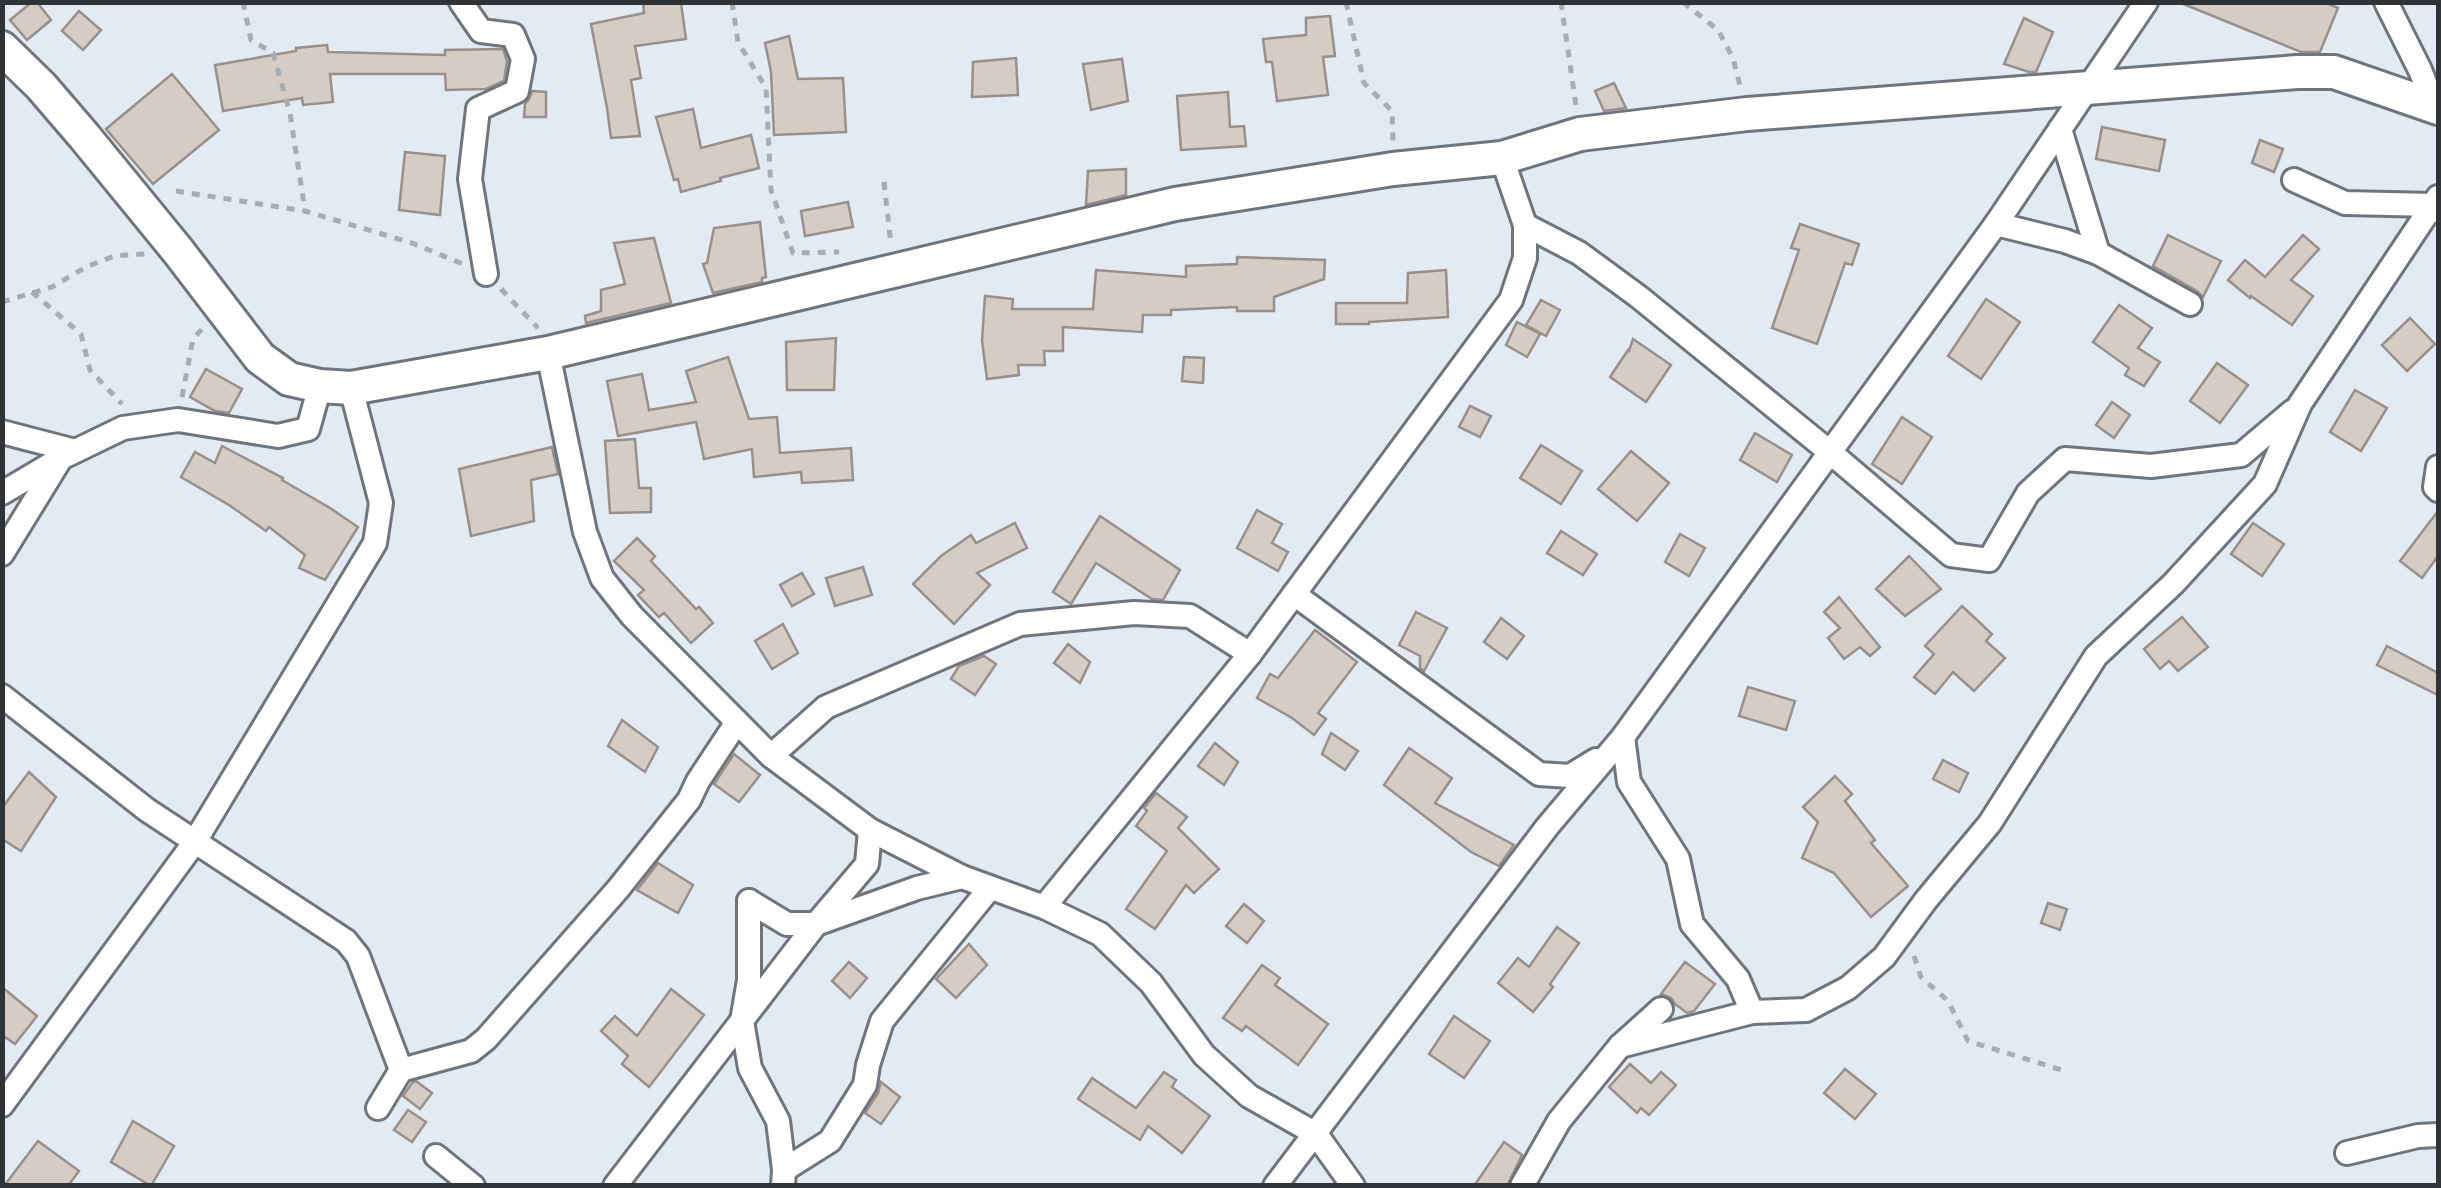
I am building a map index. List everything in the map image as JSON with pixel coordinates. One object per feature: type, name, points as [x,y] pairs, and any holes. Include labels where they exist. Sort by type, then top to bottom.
[{"type":"street","points":[[460,2],[482,31],[513,34],[522,59],[517,91],[478,109],[470,178],[486,274]]},
{"type":"street","points":[[1275,1186],[1547,827],[1618,744],[1996,224],[2146,2]]},
{"type":"street","points":[[2386,2],[2436,107]]},
{"type":"street","points":[[2,48],[41,86],[178,251],[260,358],[289,379],[336,387],[548,353],[1174,204],[1393,169],[1502,158],[1580,134],[1746,114],[2296,72],[2334,72],[2436,107]]},
{"type":"street","points":[[2060,129],[2098,253]]},
{"type":"street","points":[[1044,907],[1250,654],[1511,300],[1526,258],[1525,225],[1502,158]]},
{"type":"street","points":[[2294,180],[2344,203],[2437,204]]},
{"type":"street","points":[[1620,1046],[1752,1012],[1806,1010],[1848,988],[1884,958],[1990,822],[2096,656],[2173,584],[2265,484],[2300,404],[2437,204]]},
{"type":"street","points":[[1996,224],[2098,253],[2190,304]]},
{"type":"street","points":[[1525,225],[1580,253],[1624,286],[1951,555],[1989,560],[2028,493],[2065,459],[2151,466],[2241,456],[2300,404]]},
{"type":"street","points":[[548,353],[585,532],[602,578],[632,616],[771,756],[870,830],[962,877],[1044,907],[1100,934],[1151,983],[1204,1054],[1249,1096],[1316,1134],[1353,1186]]},
{"type":"street","points":[[2,493],[123,428],[178,420],[278,436],[308,429],[336,387]]},
{"type":"street","points":[[2,1105],[194,843],[375,543],[381,503],[336,387]]},
{"type":"street","points":[[2,432],[68,455]]},
{"type":"street","points":[[2,554],[68,455]]},
{"type":"street","points":[[2438,467],[2438,490]]},
{"type":"street","points":[[1294,594],[1539,774],[1570,776],[1618,744]]},
{"type":"street","points":[[771,756],[826,707],[1020,624],[1134,613],[1190,616],[1250,654]]},
{"type":"street","points":[[2,696],[147,810],[346,941],[358,956],[401,1070]]},
{"type":"street","points":[[378,1108],[401,1070],[471,1051],[486,1040],[689,800],[737,722]]},
{"type":"street","points":[[1618,744],[1630,782],[1678,859],[1692,924],[1738,979],[1752,1012]]},
{"type":"street","points":[[615,1186],[816,924],[868,864],[870,830]]},
{"type":"street","points":[[783,1178],[778,1121],[750,1068],[742,1020],[749,980],[749,901],[787,924],[816,924],[917,888],[962,877]]},
{"type":"street","points":[[783,1178],[830,1141],[865,1085],[882,1021],[990,888]]},
{"type":"street","points":[[1522,1186],[1559,1120],[1620,1046],[1661,1010]]},
{"type":"street","points":[[2347,1153],[2438,1135]]},
{"type":"street","points":[[436,1156],[472,1186]]},
{"type":"path","points":[[243,2],[251,40],[273,53],[290,113],[305,211]]},
{"type":"path","points":[[732,2],[738,42],[766,88],[771,190],[793,253],[852,252]]},
{"type":"path","points":[[1346,2],[1364,83],[1392,112],[1393,169]]},
{"type":"path","points":[[1561,2],[1580,134]]},
{"type":"path","points":[[1683,2],[1718,30],[1733,58],[1746,114]]},
{"type":"path","points":[[884,182],[892,250],[884,272]]},
{"type":"path","points":[[176,191],[305,211],[412,243],[486,274],[540,329],[548,353]]},
{"type":"path","points":[[2,302],[52,287],[114,256],[178,251]]},
{"type":"path","points":[[32,292],[81,334],[90,370],[142,425]]},
{"type":"path","points":[[178,420],[192,339],[218,302]]},
{"type":"path","points":[[1904,930],[1921,978],[1948,1001],[1968,1041],[2066,1071]]},
{"type":"building","points":[[37,2],[51,20],[27,40],[10,20]]},
{"type":"building","points":[[2324,2],[2338,8],[2320,52],[2301,52],[2181,3]]},
{"type":"building","points":[[643,3],[681,3],[686,39],[635,46],[641,78],[631,80],[640,136],[611,138],[591,24],[644,13]]},
{"type":"building","points":[[79,11],[101,30],[83,50],[62,31]]},
{"type":"building","points":[[1330,16],[1335,56],[1323,57],[1328,95],[1277,101],[1272,62],[1266,62],[1263,39],[1306,35],[1306,18]]},
{"type":"building","points":[[2024,18],[2053,32],[2036,72],[2004,64]]},
{"type":"building","points":[[789,36],[798,79],[843,78],[846,132],[774,135],[771,72],[765,43]]},
{"type":"building","points":[[327,45],[328,52],[445,55],[445,50],[503,49],[507,61],[504,81],[486,89],[446,90],[445,74],[330,74],[333,102],[303,105],[302,98],[223,111],[215,65]]},
{"type":"building","points":[[1016,58],[1018,95],[972,97],[973,62]]},
{"type":"building","points":[[1122,59],[1128,101],[1091,110],[1083,64]]},
{"type":"building","points":[[172,74],[219,130],[153,184],[106,129]]},
{"type":"building","points":[[1614,83],[1626,108],[1604,111],[1595,91]]},
{"type":"building","points":[[532,91],[546,92],[546,117],[524,117]]},
{"type":"building","points":[[1228,92],[1230,127],[1244,126],[1246,146],[1181,150],[1177,96]]},
{"type":"building","points":[[693,109],[701,148],[751,135],[759,168],[681,192],[656,117]]},
{"type":"building","points":[[2102,127],[2165,140],[2159,171],[2096,159]]},
{"type":"building","points":[[2260,140],[2283,149],[2274,172],[2252,163]]},
{"type":"building","points":[[405,152],[445,156],[440,215],[399,210]]},
{"type":"building","points":[[1126,169],[1126,195],[1086,205],[1088,171]]},
{"type":"building","points":[[848,202],[853,227],[805,236],[801,211]]},
{"type":"building","points":[[760,222],[766,277],[762,282],[713,293],[703,264],[707,263],[714,228]]},
{"type":"building","points":[[1800,224],[1859,244],[1852,265],[1845,263],[1817,344],[1772,328],[1799,250],[1791,248]]},
{"type":"building","points":[[2168,235],[2221,261],[2203,297],[2153,266]]},
{"type":"building","points":[[2303,235],[2319,249],[2291,280],[2313,296],[2292,325],[2228,280],[2245,260],[2265,277]]},
{"type":"building","points":[[654,238],[671,303],[586,323],[585,316],[601,311],[601,290],[625,284],[614,243]]},
{"type":"building","points":[[1237,257],[1325,260],[1324,279],[1274,297],[1274,311],[1237,311],[1237,307],[1171,310],[1171,315],[1143,315],[1142,332],[1063,327],[1063,351],[1044,351],[1045,365],[1018,365],[1019,375],[987,379],[982,341],[985,296],[1013,299],[1012,309],[1093,309],[1096,270],[1186,277],[1186,266],[1237,264]]},
{"type":"building","points":[[1446,270],[1448,317],[1336,324],[1336,303],[1407,303],[1408,273]]},
{"type":"building","points":[[1986,299],[2020,322],[1981,379],[1948,356]]},
{"type":"building","points":[[1541,300],[1560,310],[1546,336],[1526,325]]},
{"type":"building","points":[[2119,305],[2152,328],[2138,348],[2160,362],[2144,386],[2125,375],[2129,368],[2093,342]]},
{"type":"building","points":[[2410,318],[2435,344],[2407,371],[2382,345]]},
{"type":"building","points":[[1517,322],[1540,334],[1527,357],[1506,345]]},
{"type":"building","points":[[836,338],[834,390],[787,390],[786,342]]},
{"type":"building","points":[[1633,339],[1671,365],[1646,402],[1610,377]]},
{"type":"building","points":[[728,357],[749,419],[777,417],[780,453],[851,448],[853,480],[802,483],[801,472],[754,477],[752,449],[704,459],[696,422],[618,436],[607,381],[642,374],[649,410],[696,402],[686,371]]},
{"type":"building","points":[[1184,357],[1204,358],[1203,383],[1182,381]]},
{"type":"building","points":[[2217,363],[2248,385],[2220,423],[2190,401]]},
{"type":"building","points":[[206,369],[242,389],[229,413],[215,411],[190,397]]},
{"type":"building","points":[[2355,390],[2387,408],[2361,451],[2330,432]]},
{"type":"building","points":[[2112,402],[2130,415],[2114,438],[2096,425]]},
{"type":"building","points":[[1470,406],[1491,416],[1480,437],[1459,427]]},
{"type":"building","points":[[1902,417],[1932,437],[1902,484],[1872,464]]},
{"type":"building","points":[[1755,433],[1792,455],[1777,482],[1740,460]]},
{"type":"building","points":[[635,439],[639,488],[651,488],[651,512],[610,513],[605,441]]},
{"type":"building","points":[[1541,445],[1582,471],[1561,504],[1520,478]]},
{"type":"building","points":[[222,446],[283,478],[358,527],[325,580],[299,568],[305,555],[269,527],[266,531],[181,477],[195,452],[215,463]]},
{"type":"building","points":[[552,447],[558,474],[531,480],[534,521],[471,536],[459,469]]},
{"type":"building","points":[[1631,451],[1669,483],[1637,521],[1598,489]]},
{"type":"building","points":[[1257,510],[1282,524],[1272,543],[1288,552],[1278,571],[1237,548]]},
{"type":"building","points":[[2438,511],[2438,556],[2422,578],[2400,561]]},
{"type":"building","points":[[1100,516],[1180,570],[1163,600],[1152,599],[1096,563],[1071,604],[1053,592]]},
{"type":"building","points":[[1015,523],[1027,548],[977,573],[990,585],[954,624],[913,584],[941,556],[971,535],[976,543]]},
{"type":"building","points":[[2253,523],[2284,544],[2262,576],[2231,554]]},
{"type":"building","points":[[1561,531],[1597,554],[1583,575],[1547,553]]},
{"type":"building","points":[[1680,534],[1705,548],[1689,576],[1665,562]]},
{"type":"building","points":[[637,538],[655,556],[651,561],[713,623],[691,643],[664,613],[659,617],[638,595],[644,590],[614,561]]},
{"type":"building","points":[[1909,556],[1941,589],[1905,616],[1876,589]]},
{"type":"building","points":[[863,567],[872,595],[835,606],[826,578]]},
{"type":"building","points":[[802,573],[814,594],[792,606],[780,585]]},
{"type":"building","points":[[1839,597],[1880,647],[1870,656],[1860,647],[1844,659],[1828,638],[1840,628],[1824,612]]},
{"type":"building","points":[[1962,606],[1992,634],[1986,641],[2005,658],[1974,691],[1953,672],[1935,694],[1914,677],[1934,654],[1925,646]]},
{"type":"building","points":[[1416,612],[1447,628],[1424,671],[1420,668],[1420,656],[1399,645]]},
{"type":"building","points":[[2182,617],[2208,647],[2178,671],[2169,661],[2160,669],[2144,649]]},
{"type":"building","points":[[1501,618],[1524,636],[1507,659],[1484,642]]},
{"type":"building","points":[[783,624],[798,653],[772,669],[755,641]]},
{"type":"building","points":[[1315,630],[1357,662],[1318,713],[1326,719],[1314,735],[1257,698],[1270,674],[1278,678]]},
{"type":"building","points":[[1068,644],[1090,662],[1080,683],[1054,663]]},
{"type":"building","points":[[2387,646],[2438,673],[2438,695],[2377,665]]},
{"type":"building","points":[[984,656],[996,664],[975,695],[951,679],[959,666]]},
{"type":"building","points":[[1748,687],[1795,701],[1786,730],[1739,716]]},
{"type":"building","points":[[622,720],[658,747],[645,772],[608,746]]},
{"type":"building","points":[[1331,733],[1358,751],[1345,770],[1322,754]]},
{"type":"building","points":[[1215,743],[1238,762],[1224,785],[1198,766]]},
{"type":"building","points":[[1409,748],[1452,778],[1435,803],[1514,845],[1499,866],[1471,852],[1384,785]]},
{"type":"building","points":[[734,754],[760,775],[739,802],[714,784]]},
{"type":"building","points":[[1943,760],[1968,773],[1959,792],[1933,779]]},
{"type":"building","points":[[29,772],[56,797],[21,851],[2,839],[2,808]]},
{"type":"building","points":[[1835,776],[1852,794],[1845,801],[1875,840],[1871,843],[1908,886],[1871,917],[1834,873],[1802,858],[1818,822],[1803,807]]},
{"type":"building","points":[[1156,793],[1187,817],[1178,828],[1219,869],[1194,893],[1186,885],[1155,929],[1126,909],[1167,851],[1136,826]]},
{"type":"building","points":[[658,863],[693,885],[678,913],[637,890]]},
{"type":"building","points":[[2048,903],[2067,909],[2060,930],[2041,923]]},
{"type":"building","points":[[1244,904],[1264,921],[1247,943],[1226,926]]},
{"type":"building","points":[[1557,927],[1579,943],[1533,1012],[1498,983],[1518,958],[1529,967]]},
{"type":"building","points":[[969,944],[987,965],[956,998],[936,979]]},
{"type":"building","points":[[849,962],[867,978],[850,998],[832,981]]},
{"type":"building","points":[[1685,962],[1715,984],[1694,1011],[1687,1013],[1661,994]]},
{"type":"building","points":[[1262,965],[1280,978],[1275,985],[1328,1024],[1298,1065],[1246,1026],[1242,1031],[1223,1018]]},
{"type":"building","points":[[2,987],[37,1016],[15,1044],[2,1035]]},
{"type":"building","points":[[671,989],[704,1015],[649,1087],[622,1064],[628,1056],[601,1031],[615,1016],[637,1036]]},
{"type":"building","points":[[1454,1016],[1490,1041],[1464,1078],[1429,1054]]},
{"type":"building","points":[[1630,1064],[1651,1083],[1661,1072],[1676,1085],[1649,1115],[1641,1108],[1637,1113],[1609,1087]]},
{"type":"building","points":[[1845,1069],[1876,1094],[1855,1119],[1824,1093]]},
{"type":"building","points":[[1164,1072],[1176,1080],[1172,1087],[1210,1116],[1182,1153],[1148,1126],[1140,1140],[1078,1099],[1092,1078],[1136,1108]]},
{"type":"building","points":[[416,1081],[432,1093],[420,1109],[403,1096]]},
{"type":"building","points":[[881,1082],[900,1097],[881,1124],[865,1113]]},
{"type":"building","points":[[408,1110],[426,1122],[412,1142],[394,1130]]},
{"type":"building","points":[[133,1121],[174,1146],[151,1186],[111,1162]]},
{"type":"building","points":[[38,1141],[79,1171],[68,1186],[4,1186]]},
{"type":"building","points":[[1504,1142],[1522,1155],[1507,1186],[1474,1186]]}]
